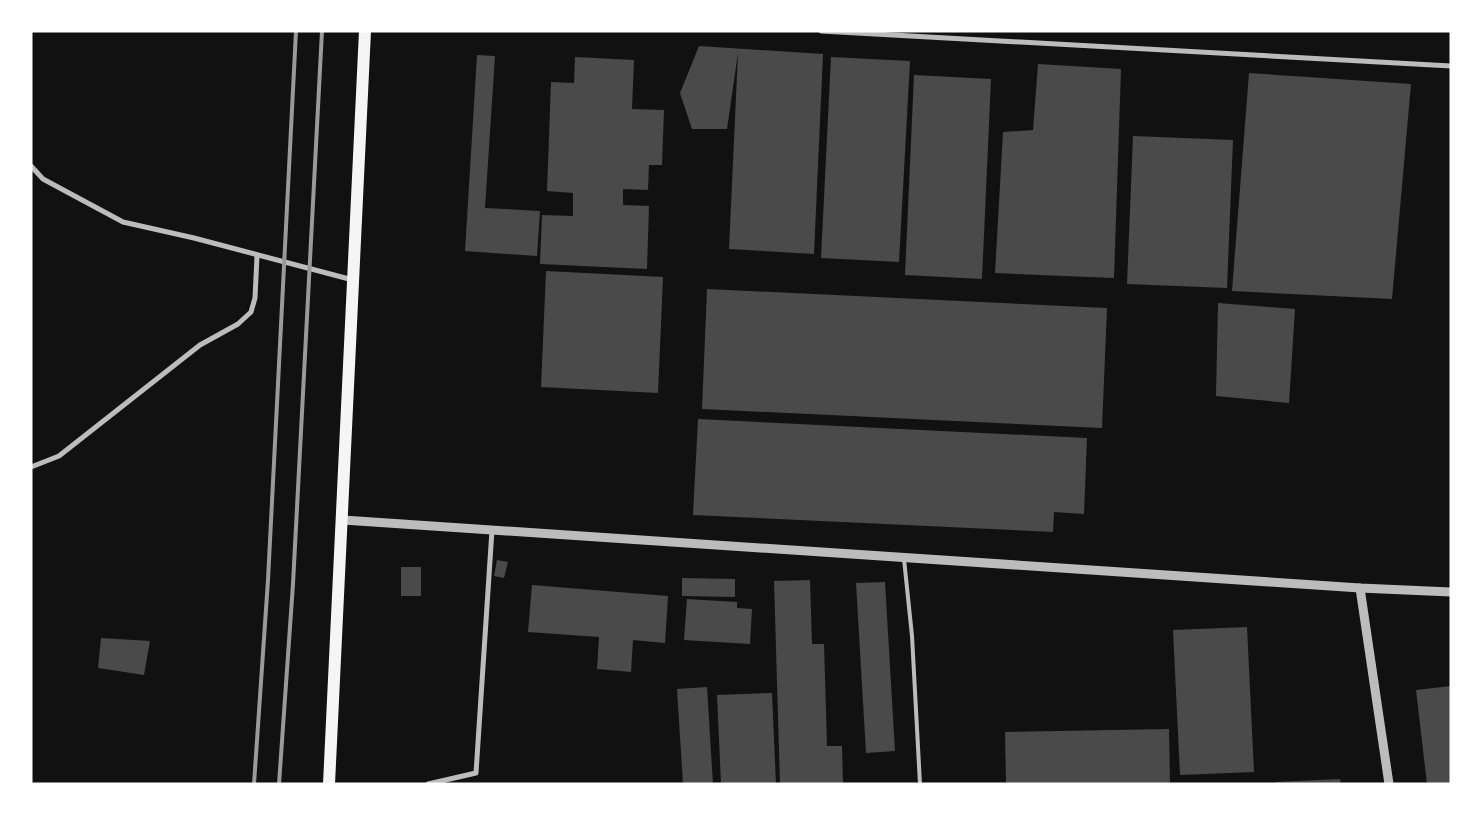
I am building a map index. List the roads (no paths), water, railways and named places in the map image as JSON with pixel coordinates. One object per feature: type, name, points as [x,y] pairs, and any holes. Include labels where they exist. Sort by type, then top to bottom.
[{"type":"main road","points":[[329,784],[365,31]]},
{"type":"street","points":[[821,31],[1451,66]]},
{"type":"street","points":[[31,166],[43,179],[123,222],[194,238],[354,280]]},
{"type":"street","points":[[31,467],[59,456],[200,345],[238,324],[251,312],[255,298],[257,256]]},
{"type":"street","points":[[343,520],[1360,588],[1451,592]]},
{"type":"street","points":[[428,784],[476,773],[492,530]]},
{"type":"street","points":[[1360,588],[1389,784]]},
{"type":"lane","points":[[903,556],[912,636],[920,784]]},
{"type":"railway","points":[[254,784],[268,580],[296,31]]},
{"type":"railway","points":[[279,784],[293,584],[322,31]]}]
